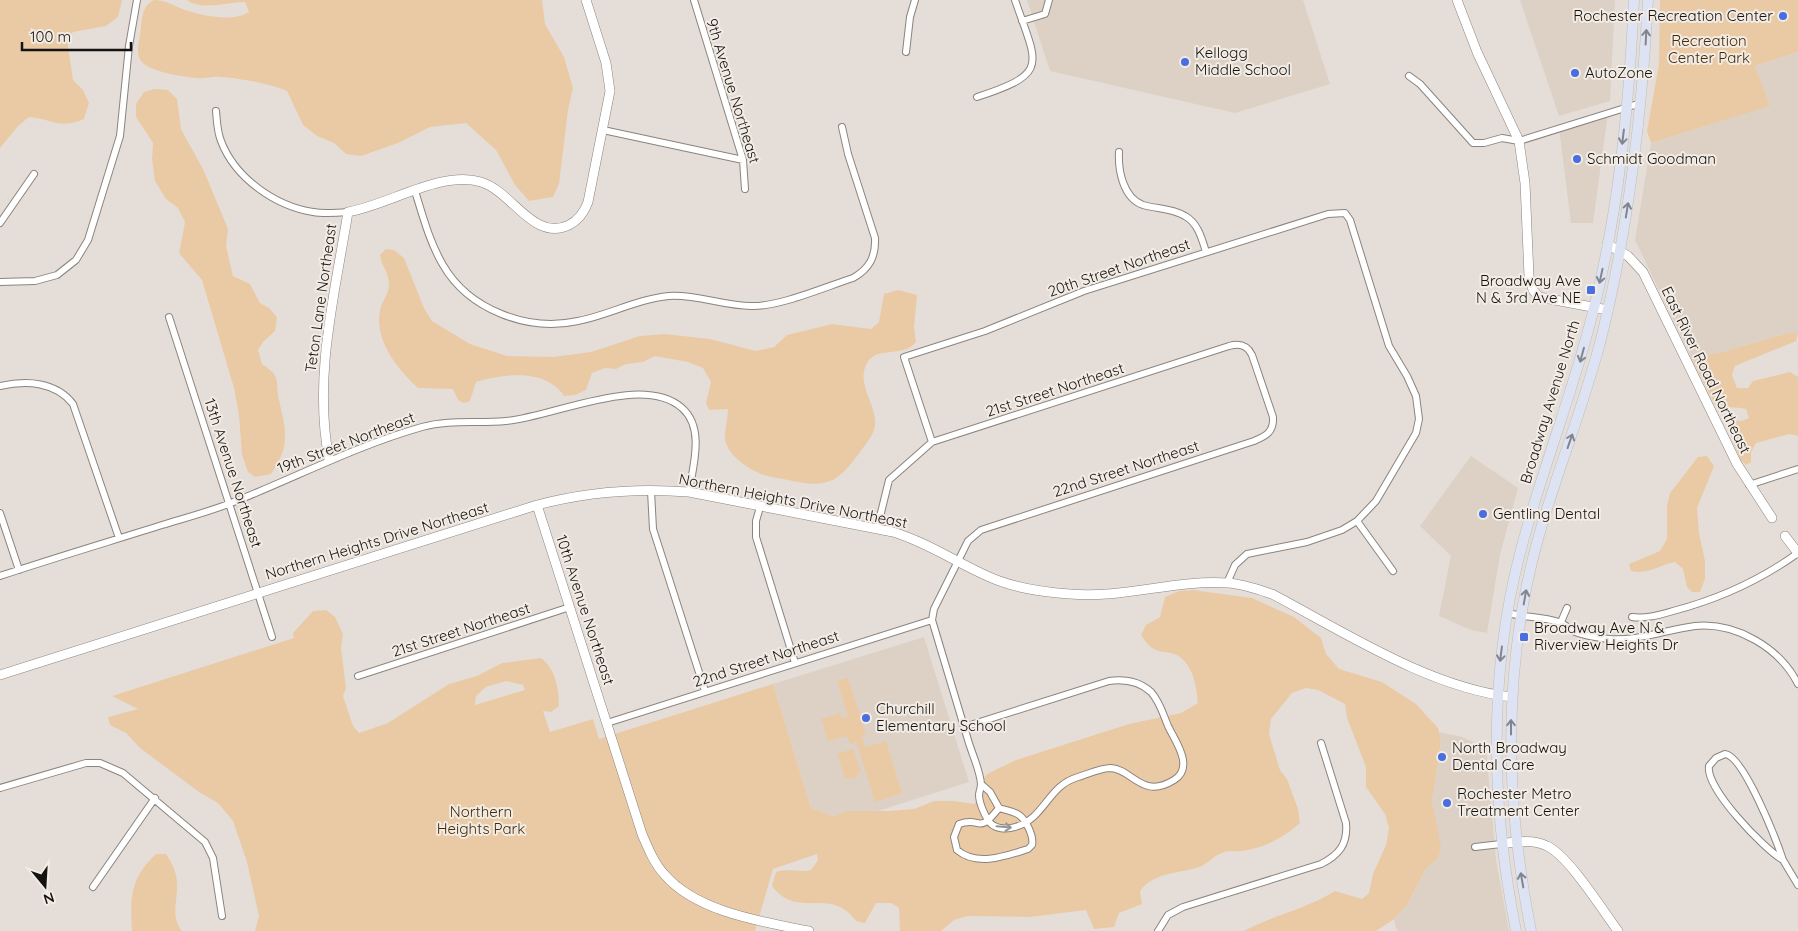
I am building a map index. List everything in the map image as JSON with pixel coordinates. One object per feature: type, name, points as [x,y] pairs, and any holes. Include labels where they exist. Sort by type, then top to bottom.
[{"type":"main road","name":"Broadway Avenue North","points":[[1516,931],[1501,844],[1496,784],[1497,695],[1507,614],[1529,520],[1576,377],[1594,308],[1607,244],[1627,108],[1634,0]]},
{"type":"main road","name":"Broadway Avenue North","points":[[1531,931],[1516,842],[1511,756],[1515,652],[1537,541],[1583,402],[1608,310],[1620,250],[1641,104],[1648,0]]},
{"type":"street","points":[[0,282],[35,281],[57,275],[76,260],[88,240],[120,136],[128,46],[137,0]]},
{"type":"street","name":"Teton Lane Northeast","points":[[329,459],[322,417],[325,360],[348,212],[367,209],[415,191],[443,182],[457,180],[482,182],[506,197],[541,227],[558,229],[576,221],[585,210],[610,91],[609,78],[586,0]]},
{"type":"street","name":"9th Avenue Northeast","points":[[694,0],[743,160],[745,189]]},
{"type":"street","points":[[906,52],[910,17],[915,0]]},
{"type":"street","points":[[977,97],[1010,85],[1030,70],[1034,58],[1015,0]]},
{"type":"street","points":[[1022,21],[1045,14],[1049,0]]},
{"type":"street","points":[[1457,0],[1477,52],[1519,141],[1525,183],[1529,276],[1533,290],[1543,299],[1608,310]]},
{"type":"street","points":[[1409,76],[1438,104],[1469,140],[1478,144],[1502,138],[1519,141],[1641,104]]},
{"type":"street","points":[[216,111],[217,130],[222,143],[232,160],[252,183],[274,199],[294,207],[314,212],[348,212]]},
{"type":"street","points":[[415,191],[430,239],[451,277],[479,303],[518,320],[567,323],[593,317],[636,302],[669,296],[761,306],[853,278],[862,273],[872,258],[876,248],[875,238],[842,128]]},
{"type":"street","points":[[603,130],[743,160]]},
{"type":"street","points":[[1119,152],[1119,167],[1129,194],[1142,205],[1186,216],[1200,234],[1206,252]]},
{"type":"street","points":[[0,223],[34,174]]},
{"type":"street","name":"20th Street Northeast","points":[[932,442],[904,357],[985,332],[1084,291],[1328,214],[1345,212],[1350,220],[1390,346],[1416,396],[1419,419],[1416,433],[1405,455],[1376,501],[1357,521]]},
{"type":"street","name":"East River Road Northeast","points":[[1607,244],[1620,250],[1634,261],[1642,272],[1749,485],[1772,518]]},
{"type":"street","name":"13th Avenue Northeast","points":[[169,317],[272,637]]},
{"type":"street","name":"21st Street Northeast","points":[[877,529],[889,480],[932,442],[1236,344],[1248,348],[1263,386]]},
{"type":"street","points":[[0,386],[48,385],[59,390],[73,404],[119,538]]},
{"type":"street","name":"22nd Street Northeast","points":[[957,561],[974,534],[994,524],[1265,436],[1271,432],[1274,425],[1263,386]]},
{"type":"street","name":"19th Street Northeast","points":[[0,576],[230,503],[329,459],[424,426],[446,423],[507,421],[565,407],[617,398],[658,395],[681,408],[690,417],[694,428],[695,455],[689,492]]},
{"type":"street","points":[[1749,485],[1798,469]]},
{"type":"street","points":[[651,491],[653,529],[705,692]]},
{"type":"street","name":"Northern Heights Drive Northeast","points":[[0,674],[537,505],[586,495],[651,491],[689,492],[877,529],[910,538],[1006,583],[1072,594],[1119,594],[1227,583],[1250,586],[1272,594],[1427,673],[1466,688],[1512,697]]},
{"type":"street","name":"10th Avenue Northeast","points":[[537,505],[642,834],[655,862],[672,883],[695,898],[732,913],[810,931]]},
{"type":"street","points":[[760,507],[756,521],[756,537],[795,663]]},
{"type":"street","points":[[0,513],[19,570]]},
{"type":"street","points":[[1227,583],[1235,565],[1248,554],[1308,542],[1342,530],[1357,521],[1393,571]]},
{"type":"street","points":[[1632,617],[1648,618],[1725,595],[1761,578],[1798,553],[1784,536]]},
{"type":"street","points":[[957,561],[934,609],[932,620],[981,784],[979,795],[988,822],[996,827],[1005,829],[1025,824],[1032,820],[1057,788],[1070,779],[1079,776],[1111,768],[1124,772],[1137,783],[1153,786],[1174,780],[1182,768],[1183,759],[1157,700],[1150,692],[1131,681],[1120,680],[1100,684],[964,727]]},
{"type":"street","name":"21st Street Northeast","points":[[358,676],[570,607]]},
{"type":"street","points":[[1561,622],[1567,608]]},
{"type":"street","points":[[1507,614],[1561,622],[1575,632],[1610,639],[1636,639],[1696,626],[1725,629],[1764,645],[1784,664],[1798,684]]},
{"type":"street","name":"22nd Street Northeast","points":[[607,723],[932,620]]},
{"type":"street","points":[[1158,931],[1162,922],[1174,910],[1321,864],[1338,852],[1345,844],[1347,835],[1346,823],[1321,743]]},
{"type":"street","points":[[1783,860],[1757,840],[1714,784],[1708,769],[1716,758],[1730,754],[1737,762],[1770,824],[1783,860],[1798,885]]},
{"type":"street","points":[[0,788],[86,762],[100,763],[123,773],[197,834],[210,850],[216,869],[222,916]]},
{"type":"street","points":[[981,784],[990,792],[999,808],[1018,814],[1033,839],[1028,849],[1006,856],[977,859],[968,857],[958,850],[954,837],[959,824],[965,822],[981,824],[988,822],[999,808]]},
{"type":"street","points":[[93,887],[155,798]]},
{"type":"street","points":[[1476,847],[1516,842],[1538,843],[1554,850],[1565,861],[1618,931]]},
{"type":"shaded area","name":"Kellogg Middle School","points":[[1027,0],[1303,0],[1330,84],[1235,113],[1050,71]]},
{"type":"shaded area","points":[[1520,0],[1615,0],[1610,101],[1559,116]]},
{"type":"shaded area","points":[[1798,52],[1798,333],[1788,333],[1722,352],[1703,355],[1693,361],[1635,240],[1651,143],[1769,106],[1755,66]]},
{"type":"shaded area","points":[[1608,113],[1593,223],[1571,223],[1559,128]]},
{"type":"shaded area","points":[[1471,456],[1518,488],[1500,555],[1487,633],[1471,630],[1439,616],[1451,556],[1420,526]]},
{"type":"shaded area","name":"Churchill Elementary School","points":[[924,637],[969,782],[878,811],[847,811],[833,816],[811,808],[773,684]]},
{"type":"shaded area","points":[[1439,732],[1462,737],[1486,748],[1496,860],[1509,931],[1397,931],[1394,919],[1407,905],[1425,870],[1438,858],[1432,802],[1441,741]]},
{"type":"green space","points":[[0,0],[122,0],[118,17],[106,26],[73,32],[67,39],[73,80],[83,90],[89,103],[84,119],[62,124],[29,117],[18,126],[0,148]]},
{"type":"green space","points":[[154,0],[164,1],[196,13],[215,17],[234,17],[249,12],[245,2],[199,5],[187,0],[542,0],[545,24],[564,57],[573,88],[568,110],[559,184],[553,197],[529,201],[515,185],[496,150],[466,123],[430,127],[398,143],[361,156],[346,154],[334,143],[317,136],[303,125],[287,91],[237,79],[200,78],[153,69],[140,59],[138,45],[144,11],[147,5]]},
{"type":"green space","name":"Recreation Center Park","points":[[1660,0],[1798,0],[1798,52],[1755,66],[1770,106],[1651,143],[1647,131],[1659,64]]},
{"type":"green space","points":[[154,89],[168,90],[177,99],[181,129],[204,171],[228,229],[226,246],[233,276],[250,284],[260,303],[269,308],[277,317],[275,331],[263,342],[258,350],[262,364],[273,372],[275,376],[285,430],[282,454],[271,474],[255,477],[248,472],[242,455],[239,415],[234,388],[202,280],[179,253],[185,222],[178,208],[166,199],[155,181],[152,159],[153,143],[136,117],[136,104],[144,92]]},
{"type":"green space","points":[[386,249],[394,250],[404,258],[424,308],[432,321],[470,344],[507,356],[553,357],[591,352],[640,336],[665,334],[710,339],[756,351],[774,347],[787,335],[832,324],[871,329],[879,322],[884,294],[898,290],[917,295],[914,327],[916,342],[904,350],[877,355],[867,363],[864,371],[865,387],[875,418],[875,426],[869,439],[845,471],[830,481],[812,484],[801,483],[763,475],[735,457],[726,442],[725,433],[728,409],[709,410],[706,403],[711,382],[703,368],[688,362],[655,356],[643,362],[626,364],[616,369],[605,368],[592,373],[586,390],[575,395],[564,396],[556,387],[546,381],[535,377],[523,376],[499,377],[476,382],[470,401],[464,403],[458,400],[453,389],[418,388],[395,363],[380,332],[380,310],[389,287],[387,274],[380,255]]},
{"type":"green space","points":[[1788,333],[1798,333],[1796,341],[1735,366],[1732,375],[1737,388],[1748,388],[1753,381],[1790,372],[1798,377],[1798,436],[1789,434],[1756,443],[1751,452],[1751,462],[1746,465],[1740,459],[1727,425],[1729,420],[1741,421],[1749,418],[1746,409],[1715,405],[1693,361],[1699,356],[1722,352]]},
{"type":"green space","points":[[1707,456],[1714,466],[1697,508],[1699,533],[1705,561],[1705,579],[1700,592],[1692,592],[1687,587],[1683,569],[1675,562],[1648,571],[1631,571],[1629,564],[1660,551],[1667,539],[1667,506],[1670,493],[1698,457]]},
{"type":"green space","name":"Northern Heights Park","points":[[1193,590],[1252,598],[1294,617],[1321,638],[1326,654],[1339,669],[1382,682],[1416,704],[1438,728],[1441,741],[1432,802],[1441,846],[1438,858],[1425,870],[1407,905],[1394,919],[1376,931],[1244,931],[1313,903],[1335,891],[1362,899],[1369,893],[1373,874],[1386,845],[1389,828],[1385,814],[1366,787],[1366,767],[1347,718],[1345,704],[1318,690],[1306,688],[1292,693],[1271,719],[1269,734],[1280,770],[1287,779],[1298,809],[1300,823],[1266,845],[1249,850],[1224,852],[1199,867],[1167,874],[1152,880],[1140,891],[1142,904],[1119,913],[1114,927],[1094,929],[1086,910],[1030,917],[968,916],[954,920],[941,931],[900,931],[899,908],[891,903],[876,903],[865,923],[856,921],[846,911],[835,905],[793,901],[782,896],[772,886],[776,872],[811,870],[818,860],[817,854],[773,869],[755,931],[255,931],[259,916],[247,862],[233,821],[218,803],[199,792],[140,748],[126,733],[110,725],[108,717],[138,709],[112,696],[294,638],[293,633],[313,611],[326,610],[335,617],[343,634],[341,648],[346,688],[343,696],[353,726],[359,733],[388,723],[449,684],[477,676],[502,663],[541,658],[553,673],[558,692],[559,706],[551,712],[543,711],[550,732],[593,719],[599,739],[773,684],[811,808],[833,816],[847,811],[914,809],[934,801],[974,804],[981,797],[978,786],[987,774],[1016,760],[1129,724],[1181,713],[1198,703],[1194,678],[1185,661],[1174,654],[1156,650],[1141,635],[1146,625],[1160,617],[1165,597],[1179,591]],"holes":[[[506,681],[523,685],[525,690],[475,705],[476,696],[486,687]]]},
{"type":"green space","points":[[848,678],[866,735],[862,736],[865,747],[886,741],[902,793],[875,802],[856,742],[850,744],[847,736],[828,741],[821,719],[840,713],[842,718],[848,716],[837,681]]},
{"type":"green space","points":[[853,749],[861,771],[854,779],[845,778],[837,754]]},
{"type":"green space","points":[[156,854],[166,854],[175,872],[177,884],[175,914],[182,931],[132,931],[131,908],[136,880],[147,863]]},
{"type":"place","name":"Rochester Recreation Center","points":[[1783,16]]},
{"type":"place","name":"Kellogg Middle School","points":[[1185,62]]},
{"type":"place","name":"AutoZone","points":[[1575,73]]},
{"type":"place","name":"Schmidt Goodman","points":[[1577,159]]},
{"type":"place","name":"Broadway Ave N & 3rd Ave NE","points":[[1591,290]]},
{"type":"place","name":"Gentling Dental","points":[[1483,514]]},
{"type":"place","name":"Broadway Ave N & Riverview Heights Dr","points":[[1524,637]]},
{"type":"place","name":"Churchill Elementary School","points":[[866,718]]},
{"type":"place","name":"North Broadway Dental Care","points":[[1442,757]]},
{"type":"place","name":"Rochester Metro Treatment Center","points":[[1447,803]]}]
